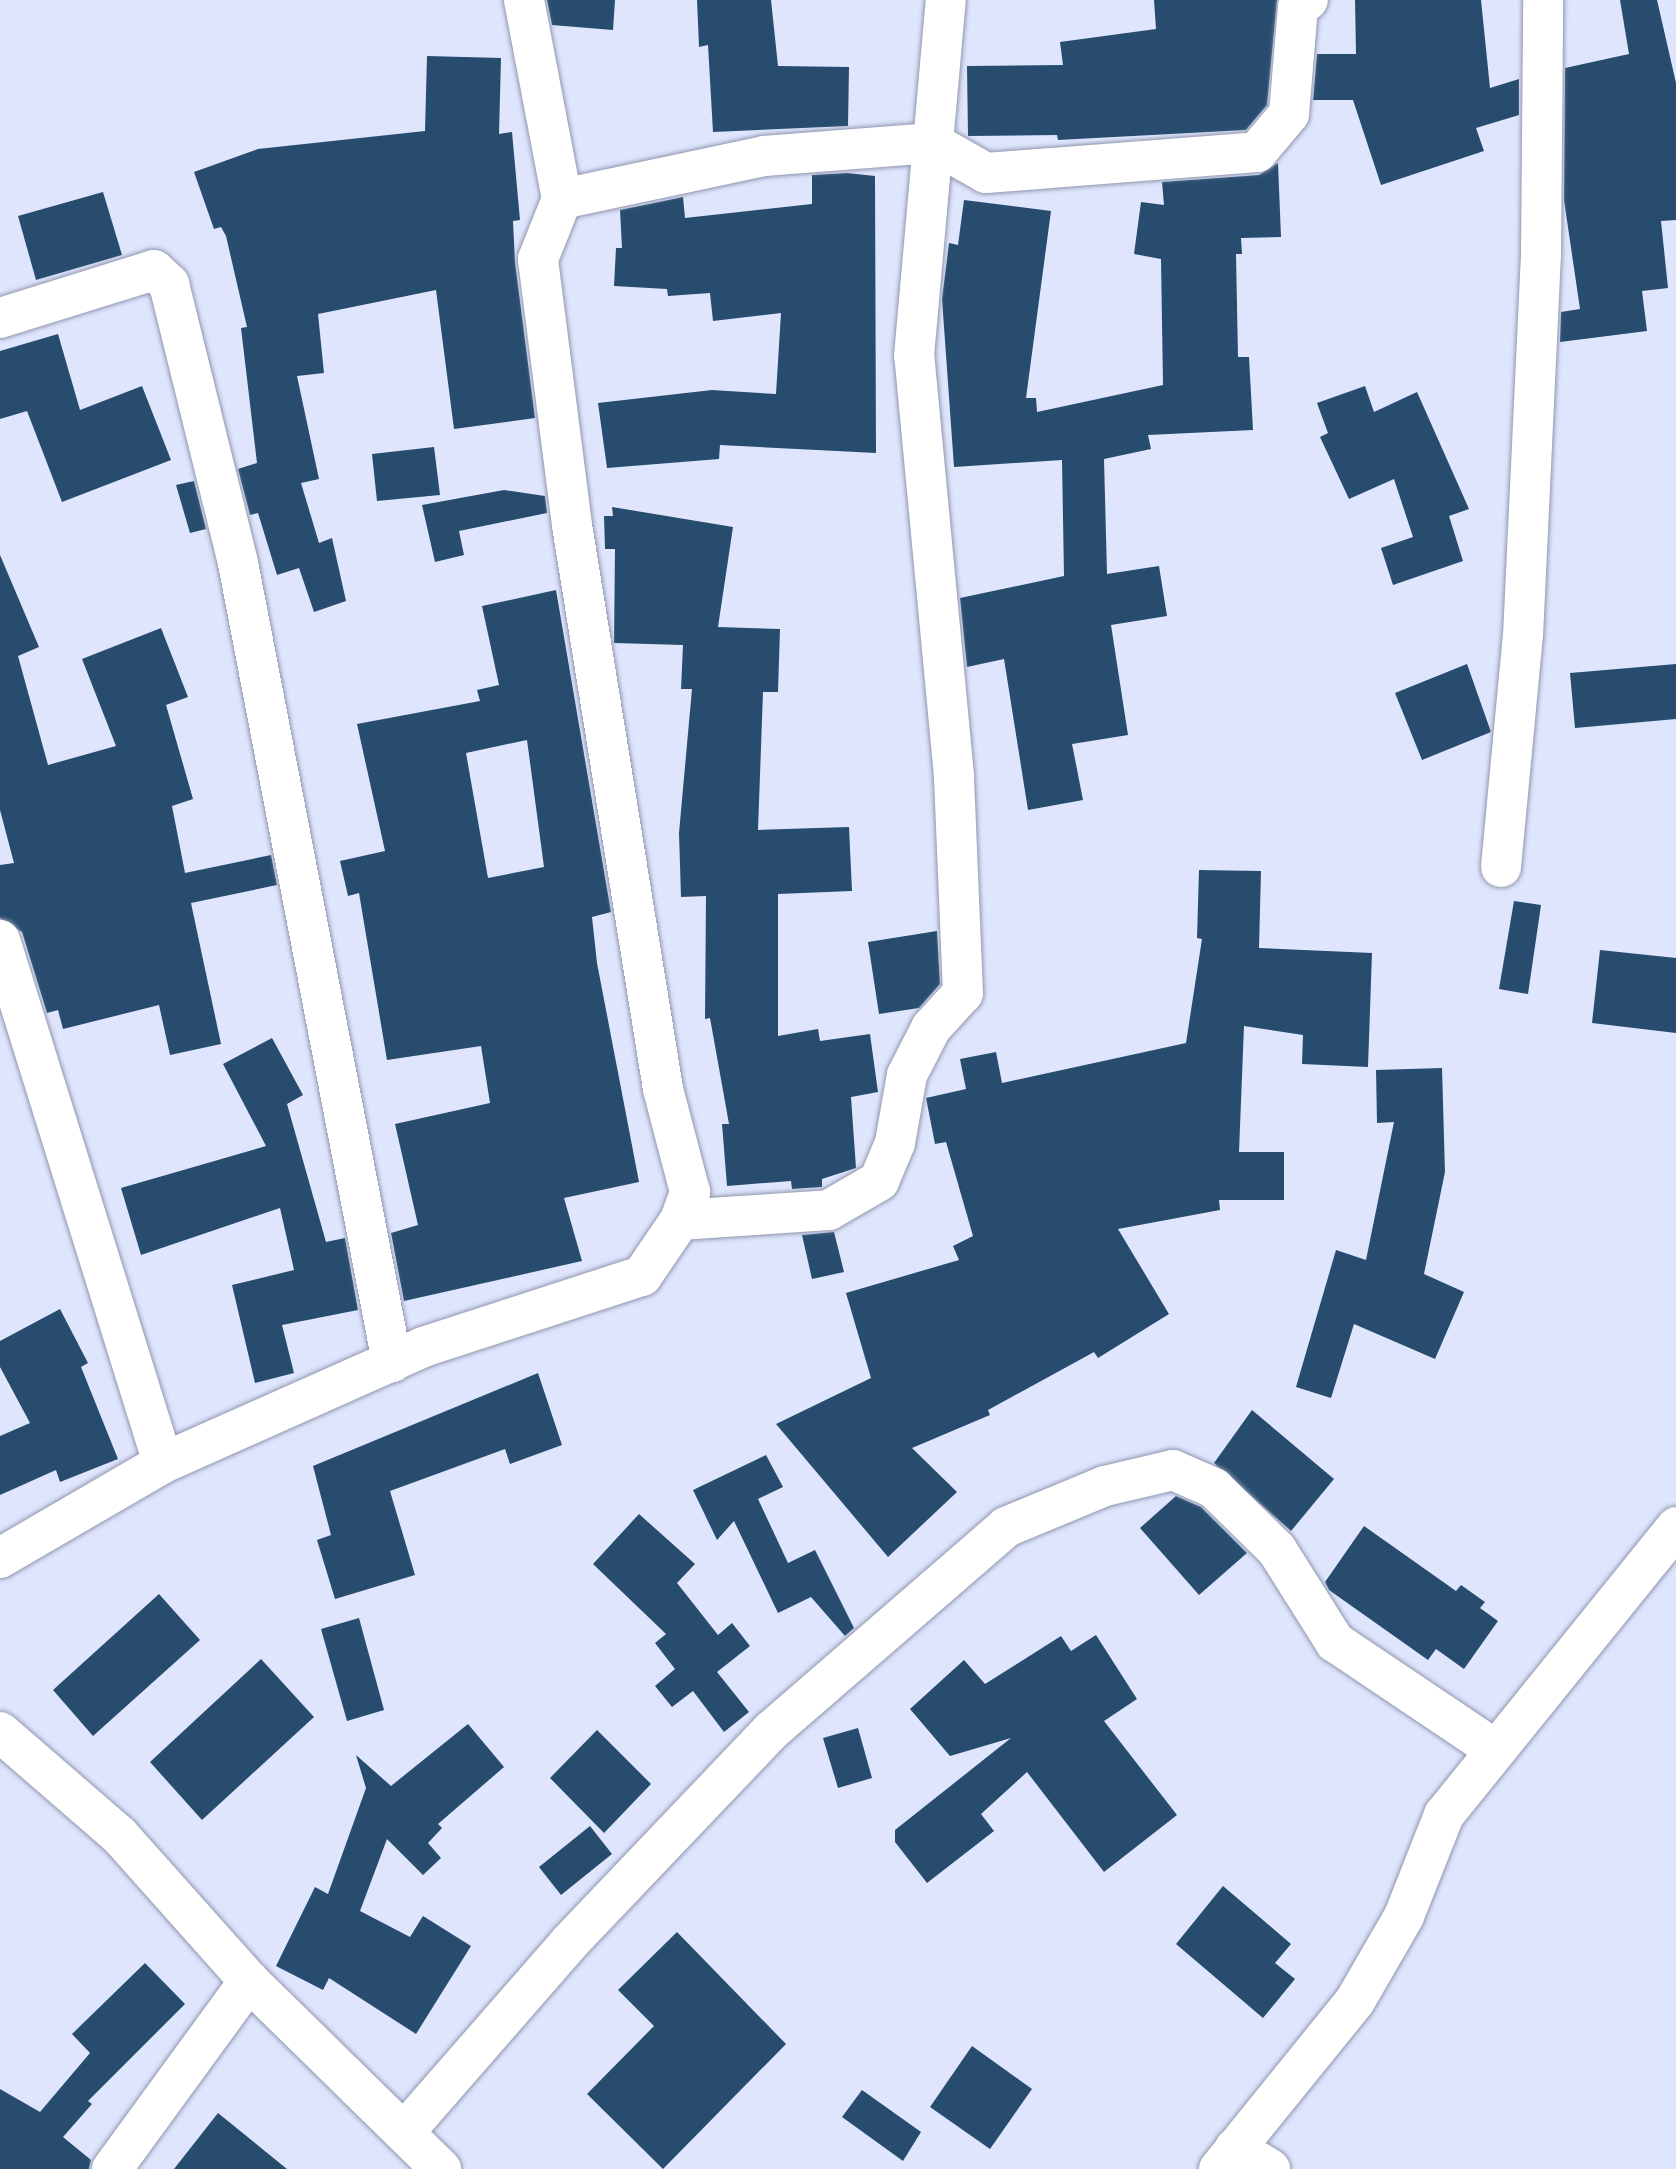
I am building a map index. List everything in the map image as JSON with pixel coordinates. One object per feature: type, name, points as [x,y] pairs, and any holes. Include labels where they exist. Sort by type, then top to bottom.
[{"type":"street","points":[[0,1558],[163,1463],[392,1362],[642,1276],[680,1220],[690,1192],[663,1089],[572,525],[538,259],[562,199],[524,0]]},
{"type":"street","points":[[680,1220],[829,1210],[879,1181],[895,1143],[907,1075],[931,1028],[963,993],[954,776],[914,356],[946,0]]},
{"type":"street","points":[[562,199],[764,156],[933,143],[986,173],[1257,152],[1289,114],[1298,7],[1308,0]]},
{"type":"street","points":[[1501,867],[1523,636],[1539,302],[1543,0]]},
{"type":"street","points":[[0,318],[154,270],[169,284],[238,563],[392,1362]]},
{"type":"street","points":[[0,940],[163,1463]]},
{"type":"street","points":[[406,2130],[569,1943],[772,1730],[1006,1527],[1105,1486],[1173,1470],[1214,1488],[1277,1550],[1335,1642],[1493,1748]]},
{"type":"street","points":[[1270,2169],[1227,2159],[1355,2001],[1404,1916],[1444,1815],[1493,1748],[1676,1527]]},
{"type":"street","points":[[0,1732],[119,1835],[249,1981],[406,2130],[441,2169]]},
{"type":"street","points":[[112,2169],[249,1981]]},
{"type":"building","points":[[547,0],[615,0],[613,30],[552,25]]},
{"type":"building","points":[[697,0],[771,0],[778,66],[849,67],[848,126],[713,132],[708,45],[699,47]]},
{"type":"building","points":[[1154,0],[1277,0],[1267,105],[1246,130],[1058,140],[1057,135],[968,136],[967,66],[1063,65],[1060,42],[1156,29]]},
{"type":"building","points":[[1355,0],[1481,0],[1490,88],[1519,79],[1519,115],[1476,128],[1484,151],[1381,185],[1353,100],[1313,100],[1317,54],[1356,54]]},
{"type":"building","points":[[1620,0],[1657,0],[1676,83],[1676,220],[1661,221],[1668,288],[1642,291],[1647,331],[1560,342],[1561,312],[1580,309],[1564,200],[1565,68],[1629,54]]},
{"type":"building","points":[[427,56],[501,58],[499,134],[512,132],[520,220],[513,221],[515,262],[535,418],[454,429],[436,290],[318,314],[324,373],[297,376],[319,479],[301,483],[319,543],[332,538],[346,601],[314,612],[299,568],[277,575],[258,513],[250,515],[238,469],[257,463],[241,328],[247,327],[226,236],[221,227],[214,229],[194,172],[258,149],[425,131]]},
{"type":"building","points":[[1278,163],[1281,237],[1241,238],[1242,254],[1236,254],[1238,357],[1249,357],[1253,430],[1148,435],[1151,449],[1104,459],[1107,574],[1159,566],[1167,616],[1111,625],[1128,735],[1072,744],[1083,800],[1028,810],[1004,659],[967,667],[960,598],[1064,576],[1062,460],[954,467],[942,299],[949,243],[958,245],[964,200],[1051,211],[1026,398],[1036,398],[1037,412],[1163,385],[1161,259],[1134,254],[1141,202],[1164,205],[1162,182],[1259,175]]},
{"type":"building","points":[[847,173],[875,176],[876,453],[720,445],[719,459],[607,468],[598,403],[712,390],[776,394],[781,313],[713,321],[710,293],[668,296],[667,289],[614,286],[616,248],[622,248],[620,210],[683,197],[685,218],[812,204],[812,175]]},
{"type":"building","points":[[103,192],[122,255],[36,280],[18,216]]},
{"type":"building","points":[[58,334],[80,410],[142,386],[171,460],[62,502],[27,411],[0,419],[0,351]]},
{"type":"building","points":[[1365,386],[1374,412],[1417,392],[1469,509],[1449,516],[1463,561],[1393,585],[1381,548],[1413,537],[1394,479],[1349,499],[1320,437],[1328,433],[1317,403]]},
{"type":"building","points":[[434,447],[440,495],[377,501],[372,454]]},
{"type":"building","points":[[194,481],[206,529],[190,533],[176,485]]},
{"type":"building","points":[[504,490],[545,496],[547,513],[459,531],[464,555],[435,562],[422,505]]},
{"type":"building","points":[[612,507],[733,527],[718,627],[780,629],[778,692],[763,692],[758,830],[849,827],[852,891],[778,894],[778,1036],[818,1029],[820,1041],[870,1034],[878,1092],[851,1097],[856,1168],[822,1179],[822,1187],[792,1189],[791,1181],[727,1186],[722,1124],[729,1124],[710,1018],[705,1019],[706,896],[681,897],[679,833],[692,689],[681,689],[683,645],[614,643],[615,549],[605,549],[604,516],[613,516]]},
{"type":"building","points":[[0,555],[39,647],[18,656],[48,765],[116,746],[82,659],[161,628],[188,697],[166,705],[193,799],[172,806],[185,873],[271,855],[277,885],[191,903],[221,1044],[170,1055],[159,1005],[63,1029],[58,1010],[47,1013],[22,932],[0,918],[0,865],[14,863],[0,810]]},
{"type":"building","points":[[556,590],[611,912],[592,917],[597,963],[639,1182],[564,1198],[582,1261],[404,1301],[391,1233],[418,1225],[395,1124],[490,1103],[481,1046],[387,1060],[359,893],[348,896],[340,861],[385,851],[357,724],[480,701],[477,690],[499,685],[482,606]],"holes":[[[527,740],[544,867],[488,878],[466,753]]]},
{"type":"building","points":[[1467,664],[1491,732],[1422,760],[1395,693]]},
{"type":"building","points":[[1676,664],[1676,719],[1575,728],[1570,673]]},
{"type":"building","points":[[1199,870],[1261,871],[1259,948],[1372,953],[1368,1067],[1302,1064],[1303,1035],[1244,1026],[1239,1152],[1284,1152],[1284,1200],[1219,1200],[1220,1210],[1118,1229],[1169,1314],[1098,1358],[1094,1352],[988,1410],[990,1415],[912,1448],[957,1492],[888,1557],[776,1424],[871,1378],[846,1293],[959,1260],[953,1246],[973,1236],[946,1142],[935,1144],[926,1098],[966,1089],[960,1059],[996,1052],[1002,1083],[1186,1043],[1202,939],[1197,938]]},
{"type":"building","points":[[1514,901],[1541,905],[1528,994],[1499,989]]},
{"type":"building","points":[[937,931],[940,984],[919,1008],[879,1014],[868,942]]},
{"type":"building","points":[[1600,950],[1676,958],[1676,1033],[1592,1023]]},
{"type":"building","points":[[272,1038],[303,1095],[287,1104],[326,1242],[345,1238],[358,1310],[282,1325],[294,1373],[255,1383],[232,1285],[294,1270],[280,1208],[141,1255],[121,1188],[266,1146],[223,1064]]},
{"type":"building","points":[[1442,1068],[1445,1172],[1424,1274],[1464,1292],[1435,1359],[1354,1324],[1331,1398],[1296,1387],[1336,1250],[1366,1260],[1394,1122],[1377,1123],[1376,1070]]},
{"type":"building","points":[[834,1232],[844,1272],[812,1279],[802,1235]]},
{"type":"building","points":[[60,1309],[88,1363],[81,1367],[118,1459],[60,1482],[56,1470],[0,1495],[0,1436],[30,1423],[0,1367],[0,1341]]},
{"type":"building","points":[[538,1373],[562,1445],[510,1464],[505,1449],[390,1491],[415,1575],[335,1599],[317,1540],[331,1535],[313,1466]]},
{"type":"building","points":[[1252,1410],[1334,1479],[1291,1531],[1214,1463]]},
{"type":"building","points":[[766,1455],[783,1487],[758,1499],[788,1563],[815,1550],[854,1628],[845,1636],[811,1597],[778,1613],[734,1521],[717,1540],[693,1490]]},
{"type":"building","points":[[1176,1496],[1201,1507],[1247,1553],[1199,1595],[1140,1528]]},
{"type":"building","points":[[639,1514],[695,1564],[677,1583],[718,1635],[732,1623],[750,1646],[717,1672],[749,1712],[724,1732],[693,1691],[672,1707],[655,1686],[675,1669],[655,1643],[666,1634],[593,1564]]},
{"type":"building","points":[[1364,1526],[1456,1591],[1461,1585],[1485,1602],[1480,1608],[1498,1621],[1464,1669],[1436,1649],[1428,1660],[1329,1590],[1325,1582]]},
{"type":"building","points":[[159,1594],[200,1640],[93,1736],[53,1690]]},
{"type":"building","points":[[359,1618],[384,1710],[347,1721],[321,1629]]},
{"type":"building","points":[[1096,1635],[1137,1699],[1104,1721],[1177,1815],[1104,1872],[1027,1772],[981,1814],[994,1831],[927,1883],[895,1842],[895,1830],[1011,1738],[950,1756],[910,1709],[964,1660],[985,1684],[1061,1636],[1071,1651]]},
{"type":"building","points":[[261,1659],[314,1717],[202,1820],[150,1762]]},
{"type":"building","points":[[468,1724],[504,1767],[438,1824],[442,1828],[428,1843],[441,1858],[423,1875],[387,1839],[360,1911],[410,1937],[423,1916],[471,1946],[416,2034],[329,1978],[323,1990],[276,1966],[315,1887],[328,1894],[366,1788],[356,1755],[391,1786]]},
{"type":"building","points":[[858,1728],[872,1778],[838,1788],[823,1738]]},
{"type":"building","points":[[597,1730],[651,1784],[604,1833],[550,1778]]},
{"type":"building","points":[[590,1826],[612,1854],[561,1895],[539,1867]]},
{"type":"building","points":[[1223,1886],[1291,1944],[1275,1963],[1295,1979],[1263,2018],[1176,1944]]},
{"type":"building","points":[[677,1932],[786,2044],[663,2169],[587,2094],[654,2026],[618,1990]]},
{"type":"building","points":[[145,1963],[185,2004],[88,2101],[92,2104],[63,2137],[91,2160],[89,2169],[0,2169],[0,2089],[40,2112],[90,2053],[72,2034]]},
{"type":"building","points":[[972,2046],[1032,2089],[990,2149],[930,2107]]},
{"type":"building","points":[[862,2090],[921,2132],[903,2161],[842,2117]]},
{"type":"building","points":[[218,2113],[287,2169],[174,2169]]}]
